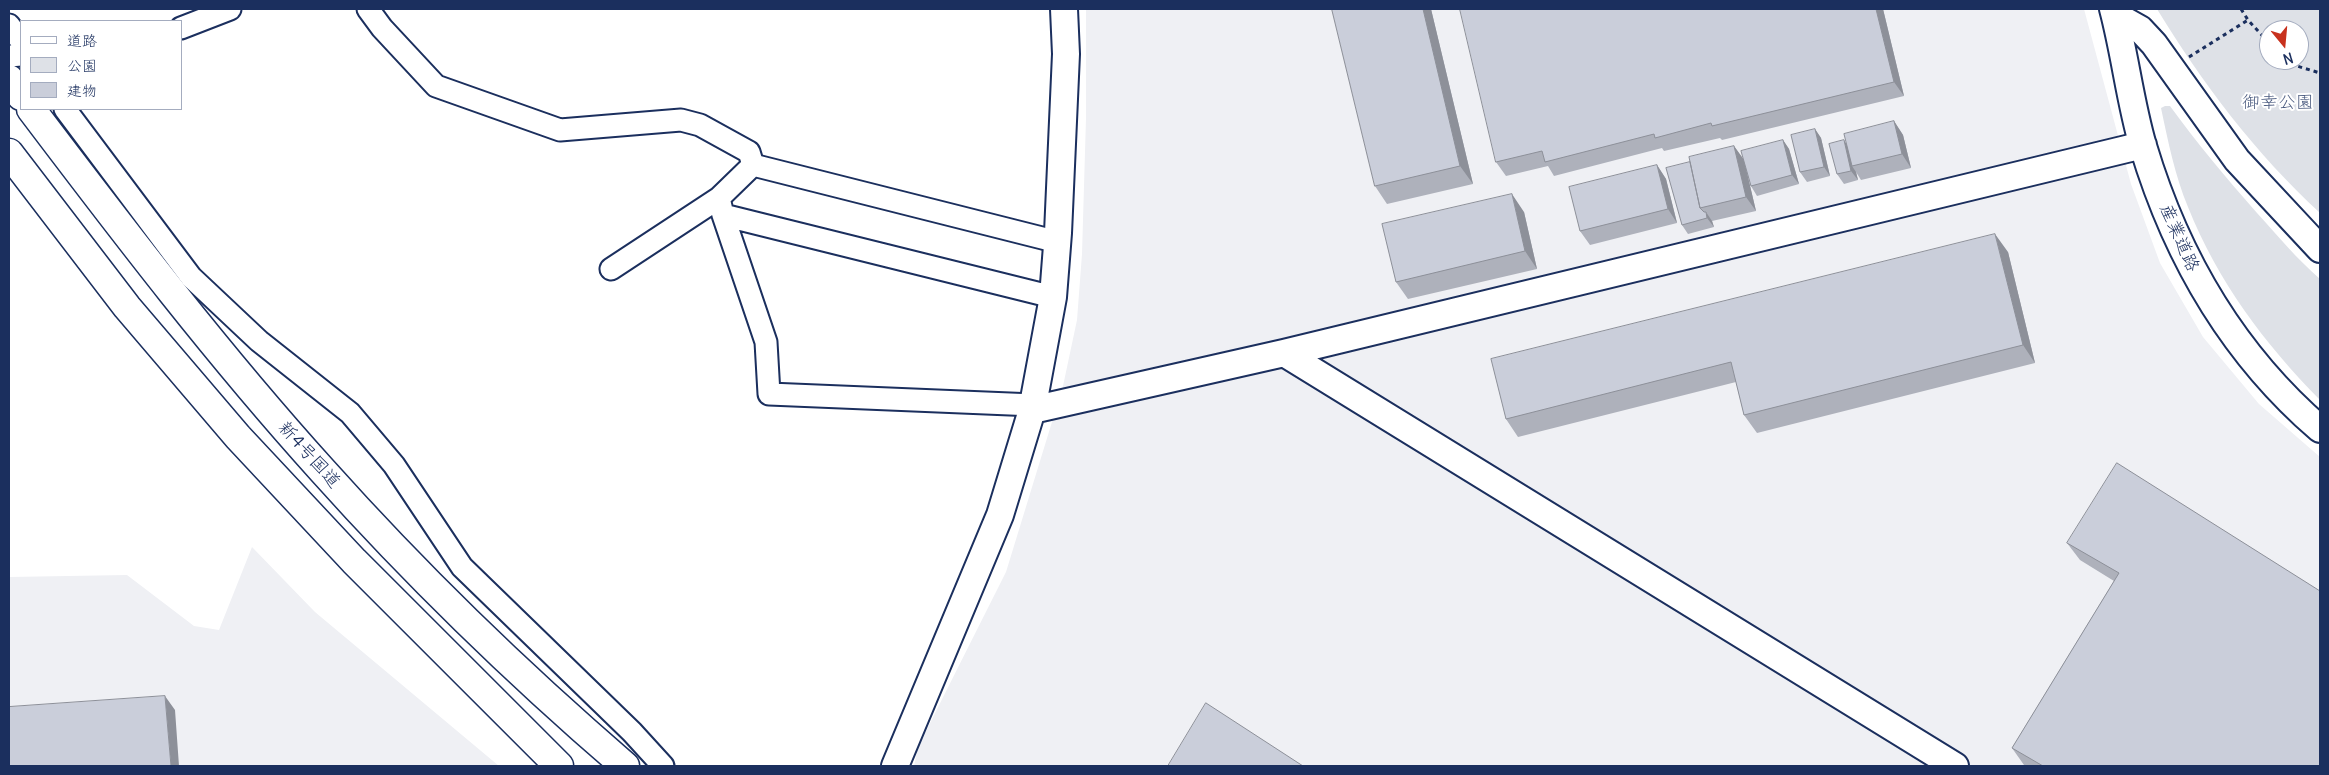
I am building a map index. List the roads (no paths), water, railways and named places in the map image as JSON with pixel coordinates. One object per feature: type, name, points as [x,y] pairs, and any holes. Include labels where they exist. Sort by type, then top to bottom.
[{"type":"highway","points":[[9,79],[20,95]]},
{"type":"highway","name":"新4号国道","points":[[31,110],[161,279],[321,470],[468,623],[625,766]]},
{"type":"highway","points":[[9,153],[127,307],[238,437],[354,561],[559,766]]},
{"type":"street","points":[[182,28],[230,9]]},
{"type":"street","points":[[368,9],[382,28],[436,86],[560,130],[681,120],[700,125],[749,152],[753,165]]},
{"type":"street","points":[[895,766],[1000,515],[1033,408],[1053,297],[1058,242],[1066,54],[1064,9]]},
{"type":"street","points":[[2114,12],[2140,29],[2154,44],[2238,160],[2320,249]]},
{"type":"street","name":"産業道路","points":[[2114,12],[2143,145],[2172,224],[2209,299],[2246,352],[2271,382],[2320,429]]},
{"type":"street","points":[[9,25],[20,40]]},
{"type":"street","points":[[66,110],[191,277],[259,341],[350,413],[394,465],[462,567],[632,732],[663,766]]},
{"type":"street","points":[[721,207],[766,342],[769,394],[1033,408],[1284,353],[2143,145]]},
{"type":"street","points":[[611,270],[721,207],[753,165]]},
{"type":"street","points":[[753,165],[1058,242]]},
{"type":"street","points":[[721,207],[1053,297]]},
{"type":"street","points":[[1284,353],[1955,766]]},
{"type":"park label","name":"御幸公園","points":[[2278,103]]}]
